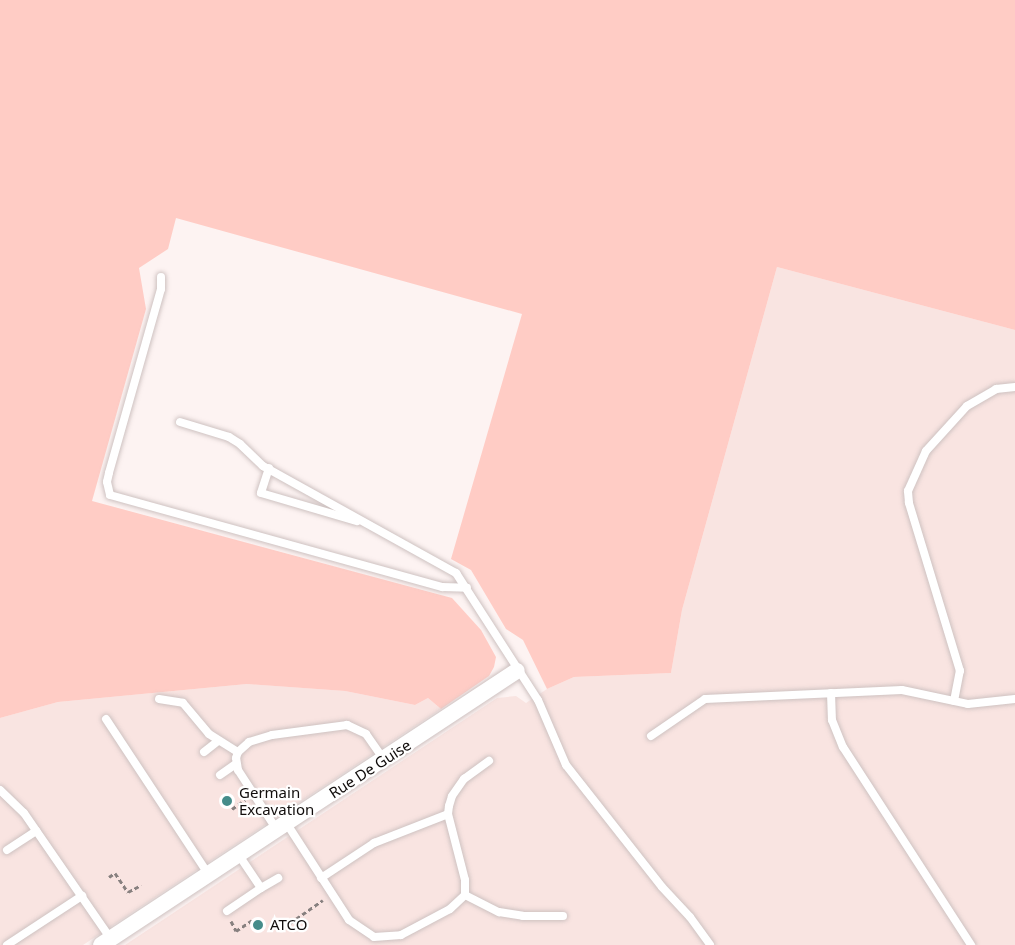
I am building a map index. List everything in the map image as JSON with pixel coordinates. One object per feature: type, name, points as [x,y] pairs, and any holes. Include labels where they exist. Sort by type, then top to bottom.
[{"type":"street","name":"Rue De Guise","points":[[106,942],[518,671]]},
{"type":"lane","points":[[160,276],[161,289],[109,473],[107,482],[110,495],[442,587],[468,588]]},
{"type":"lane","points":[[954,701],[960,671],[909,503],[908,491],[926,450],[967,406],[996,389],[1015,387]]},
{"type":"lane","points":[[180,422],[229,437],[269,468],[450,569],[468,588],[538,700],[566,765],[710,945]]},
{"type":"lane","points":[[269,468],[261,493],[371,525]]},
{"type":"lane","points":[[651,736],[705,699],[902,690],[980,704],[1015,699]]},
{"type":"lane","points":[[831,693],[832,720],[843,747],[972,945]]},
{"type":"lane","points":[[159,699],[178,701],[188,707],[209,734],[238,752]]},
{"type":"lane","points":[[106,719],[154,785],[209,875]]},
{"type":"lane","points":[[384,760],[366,734],[354,726],[340,724],[255,739],[238,752],[236,764],[240,777],[282,827],[356,926],[385,941],[450,909],[465,895],[467,889],[463,868],[448,814],[452,796],[458,787],[489,761]]},
{"type":"lane","points":[[204,752],[218,741]]},
{"type":"lane","points":[[220,776],[236,764]]},
{"type":"lane","points":[[0,790],[24,813],[82,896],[106,942]]},
{"type":"lane","points":[[321,878],[381,839],[448,814]]},
{"type":"lane","points":[[8,850],[36,831]]},
{"type":"lane","points":[[239,855],[261,888]]},
{"type":"lane","points":[[227,911],[278,878]]},
{"type":"lane","points":[[465,895],[499,912],[523,916],[563,916]]},
{"type":"lane","points":[[7,945],[82,896]]},
{"type":"path","points":[[232,809],[242,802]]},
{"type":"path","points":[[109,877],[115,873],[128,892],[141,885]]},
{"type":"path","points":[[290,922],[332,894]]},
{"type":"path","points":[[233,927],[236,931],[253,918]]},
{"type":"shaded area","points":[[0,0],[1015,0],[1015,330],[777,267],[682,610],[671,673],[574,677],[547,689],[523,640],[506,629],[471,570],[451,559],[522,314],[176,218],[168,249],[139,268],[146,309],[92,501],[452,598],[481,630],[496,657],[494,667],[489,676],[441,709],[428,698],[415,705],[345,691],[247,684],[58,702],[0,718]]},
{"type":"shaded area","points":[[777,267],[1015,330],[1015,945],[125,945],[497,698],[516,696],[526,703],[547,689],[574,677],[671,673],[682,610]]},
{"type":"shaded area","points":[[247,684],[345,691],[415,705],[428,698],[441,709],[83,945],[0,945],[0,718],[58,702]]},
{"type":"place","name":"Germain Excavation","points":[[227,801]]},
{"type":"place","name":"ATCO","points":[[258,925]]}]
